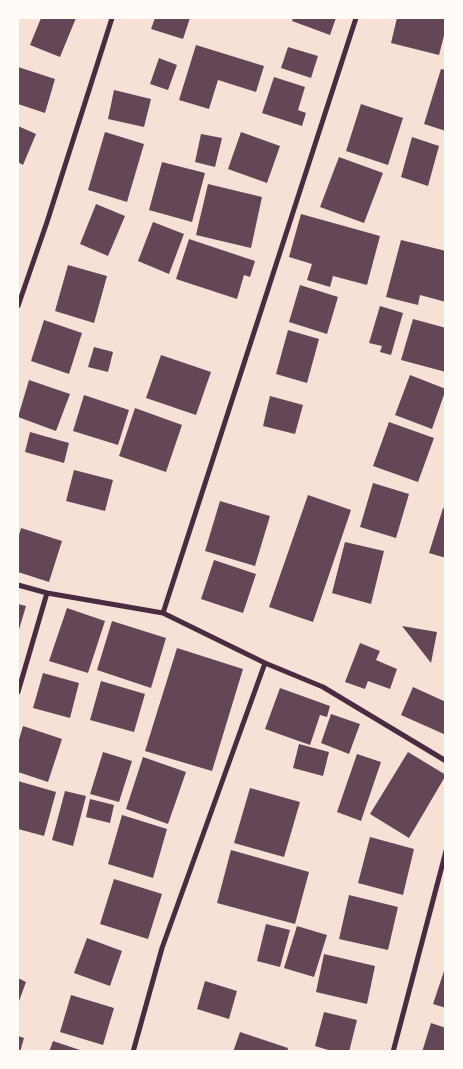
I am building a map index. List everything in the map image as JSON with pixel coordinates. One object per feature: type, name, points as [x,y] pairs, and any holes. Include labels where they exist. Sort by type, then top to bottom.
[{"type":"street","points":[[18,306],[48,222],[112,18]]},
{"type":"street","points":[[163,613],[356,18]]},
{"type":"street","points":[[18,585],[47,593],[163,613],[265,663],[322,687],[446,761]]},
{"type":"street","points":[[18,692],[47,593]]},
{"type":"street","points":[[133,1052],[162,948],[265,663]]},
{"type":"street","points":[[393,1052],[446,851]]},
{"type":"building","points":[[41,18],[76,18],[60,57],[30,45]]},
{"type":"building","points":[[155,18],[190,18],[183,39],[151,29]]},
{"type":"building","points":[[293,18],[336,18],[330,35],[292,21]]},
{"type":"building","points":[[397,18],[446,18],[446,28],[439,55],[391,43]]},
{"type":"building","points":[[196,45],[264,66],[256,92],[218,80],[209,109],[179,100]]},
{"type":"building","points":[[288,47],[318,56],[311,78],[281,68]]},
{"type":"building","points":[[159,58],[177,65],[168,90],[150,84]]},
{"type":"building","points":[[18,67],[55,79],[45,113],[18,104]]},
{"type":"building","points":[[441,69],[446,70],[446,131],[424,124]]},
{"type":"building","points":[[274,77],[305,87],[298,110],[306,113],[302,126],[262,113]]},
{"type":"building","points":[[114,90],[151,99],[144,127],[108,119]]},
{"type":"building","points":[[361,104],[403,118],[388,165],[346,151]]},
{"type":"building","points":[[18,126],[36,134],[23,165],[18,162]]},
{"type":"building","points":[[105,132],[144,144],[127,202],[88,190]]},
{"type":"building","points":[[241,132],[280,146],[267,183],[228,169]]},
{"type":"building","points":[[201,134],[222,138],[215,167],[195,162]]},
{"type":"building","points":[[412,137],[439,146],[428,186],[401,177]]},
{"type":"building","points":[[339,157],[383,173],[364,223],[320,207]]},
{"type":"building","points":[[162,162],[205,173],[192,222],[149,210]]},
{"type":"building","points":[[208,184],[262,197],[251,248],[196,235]]},
{"type":"building","points":[[96,204],[125,216],[108,256],[80,244]]},
{"type":"building","points":[[301,214],[380,236],[367,285],[333,276],[330,287],[307,280],[312,264],[289,257]]},
{"type":"building","points":[[153,222],[184,234],[169,274],[138,261]]},
{"type":"building","points":[[189,239],[255,261],[250,277],[244,275],[237,299],[176,279]]},
{"type":"building","points":[[401,240],[446,251],[446,302],[420,295],[418,305],[386,297]]},
{"type":"building","points":[[68,265],[107,276],[94,323],[55,311]]},
{"type":"building","points":[[300,285],[338,297],[327,334],[289,322]]},
{"type":"building","points":[[380,306],[403,313],[391,355],[380,352],[382,346],[369,343]]},
{"type":"building","points":[[413,319],[446,328],[446,372],[401,360]]},
{"type":"building","points":[[44,320],[82,333],[69,374],[31,361]]},
{"type":"building","points":[[288,330],[319,339],[307,383],[276,374]]},
{"type":"building","points":[[94,347],[113,352],[108,372],[88,367]]},
{"type":"building","points":[[161,355],[211,372],[196,415],[146,398]]},
{"type":"building","points":[[410,375],[446,389],[432,429],[395,415]]},
{"type":"building","points":[[29,380],[70,394],[56,431],[18,417]]},
{"type":"building","points":[[84,395],[129,410],[118,445],[73,431]]},
{"type":"building","points":[[270,396],[303,405],[295,434],[263,426]]},
{"type":"building","points":[[135,408],[182,425],[166,472],[119,456]]},
{"type":"building","points":[[389,422],[434,438],[418,482],[373,466]]},
{"type":"building","points":[[30,432],[69,443],[64,463],[25,452]]},
{"type":"building","points":[[74,470],[113,480],[105,511],[66,501]]},
{"type":"building","points":[[373,483],[409,494],[396,538],[360,527]]},
{"type":"building","points":[[308,495],[351,510],[313,622],[269,607]]},
{"type":"building","points":[[220,501],[270,516],[255,566],[205,551]]},
{"type":"building","points":[[443,508],[446,509],[446,558],[429,553]]},
{"type":"building","points":[[21,528],[62,541],[49,582],[18,572],[18,538]]},
{"type":"building","points":[[345,542],[384,551],[371,604],[332,593]]},
{"type":"building","points":[[214,560],[256,574],[243,613],[201,599]]},
{"type":"building","points":[[18,604],[26,606],[18,633]]},
{"type":"building","points":[[67,608],[105,621],[88,673],[49,661]]},
{"type":"building","points":[[112,621],[166,638],[151,688],[97,670]]},
{"type":"building","points":[[402,626],[437,632],[431,663]]},
{"type":"building","points":[[360,643],[380,651],[376,660],[397,669],[390,689],[368,681],[365,689],[345,682]]},
{"type":"building","points":[[177,648],[243,669],[212,771],[145,751]]},
{"type":"building","points":[[43,673],[79,683],[70,718],[33,708]]},
{"type":"building","points":[[101,681],[145,694],[134,732],[90,720]]},
{"type":"building","points":[[413,687],[446,702],[446,735],[401,715]]},
{"type":"building","points":[[280,688],[330,706],[327,717],[320,715],[310,745],[265,729]]},
{"type":"building","points":[[331,714],[360,724],[349,754],[321,743]]},
{"type":"building","points":[[23,726],[62,739],[48,782],[18,772],[18,743]]},
{"type":"building","points":[[299,744],[329,752],[323,776],[293,768]]},
{"type":"building","points":[[103,752],[132,761],[119,802],[90,794]]},
{"type":"building","points":[[408,752],[446,775],[409,838],[370,814]]},
{"type":"building","points":[[357,754],[381,762],[361,821],[337,812]]},
{"type":"building","points":[[143,757],[186,772],[168,824],[126,809]]},
{"type":"building","points":[[18,781],[56,792],[44,836],[18,829]]},
{"type":"building","points":[[250,788],[300,802],[284,857],[234,843]]},
{"type":"building","points":[[65,791],[86,796],[73,846],[52,840]]},
{"type":"building","points":[[90,799],[114,805],[110,823],[86,817]]},
{"type":"building","points":[[122,815],[167,829],[153,878],[108,864]]},
{"type":"building","points":[[370,837],[414,849],[403,895],[358,883]]},
{"type":"building","points":[[231,850],[309,872],[295,924],[217,903]]},
{"type":"building","points":[[114,879],[162,894],[148,939],[100,924]]},
{"type":"building","points":[[349,895],[398,907],[388,950],[339,939]]},
{"type":"building","points":[[266,924],[290,930],[280,967],[257,961]]},
{"type":"building","points":[[297,926],[327,935],[314,977],[284,968]]},
{"type":"building","points":[[87,938],[122,951],[110,986],[74,973]]},
{"type":"building","points":[[324,954],[375,966],[367,1004],[316,992]]},
{"type":"building","points":[[446,968],[446,1008],[433,1004]]},
{"type":"building","points":[[18,978],[26,982],[18,1004]]},
{"type":"building","points":[[205,981],[237,991],[229,1019],[197,1009]]},
{"type":"building","points":[[71,995],[114,1008],[103,1045],[60,1032]]},
{"type":"building","points":[[324,1012],[357,1020],[349,1052],[335,1052],[315,1046]]},
{"type":"building","points":[[431,1023],[446,1028],[446,1052],[422,1052]]},
{"type":"building","points":[[240,1032],[288,1048],[287,1052],[233,1052]]},
{"type":"building","points":[[18,1036],[24,1038],[20,1052],[18,1052]]},
{"type":"building","points":[[53,1041],[83,1051],[83,1052],[49,1052]]}]
